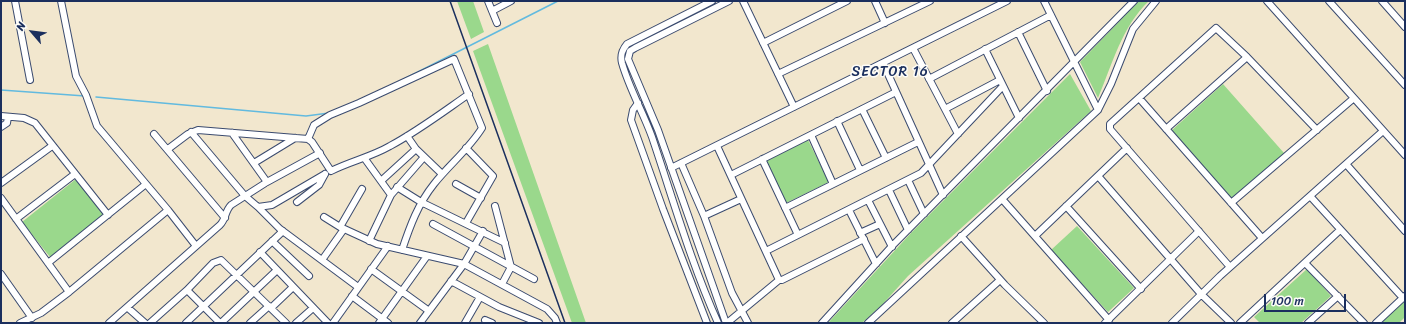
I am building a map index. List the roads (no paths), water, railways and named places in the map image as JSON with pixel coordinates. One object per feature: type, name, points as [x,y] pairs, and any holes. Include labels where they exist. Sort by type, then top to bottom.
[{"type":"street","points":[[15,1],[30,80]]},
{"type":"street","points":[[61,1],[76,76],[86,95],[94,120],[102,134],[168,210],[196,246]]},
{"type":"street","points":[[488,1],[496,23]]},
{"type":"street","points":[[492,11],[511,1]]},
{"type":"street","points":[[712,1],[627,44],[621,53],[622,63],[651,135],[698,274],[718,323]]},
{"type":"street","points":[[628,55],[634,48],[729,1]]},
{"type":"street","points":[[764,43],[847,1]]},
{"type":"street","points":[[875,1],[885,23]]},
{"type":"street","points":[[778,74],[885,23],[918,3],[930,1]]},
{"type":"street","points":[[1044,1],[1098,110]]},
{"type":"street","points":[[822,323],[908,230],[1075,63],[1134,1]]},
{"type":"street","points":[[868,323],[1098,110],[1111,84],[1133,29],[1156,1]]},
{"type":"street","points":[[1267,1],[1405,155]]},
{"type":"street","points":[[1329,1],[1405,85]]},
{"type":"street","points":[[1382,1],[1405,27]]},
{"type":"street","points":[[746,2],[794,107]]},
{"type":"street","points":[[671,168],[1004,2]]},
{"type":"street","points":[[929,79],[1051,15]]},
{"type":"street","points":[[1230,267],[1109,126],[1215,28],[1218,28],[1317,130]]},
{"type":"street","points":[[1018,32],[1047,91]]},
{"type":"street","points":[[913,48],[958,134]]},
{"type":"street","points":[[985,49],[1019,118]]},
{"type":"street","points":[[621,53],[628,55]]},
{"type":"street","points":[[628,55],[658,130],[726,323],[742,312],[756,297],[779,280],[862,236],[880,224]]},
{"type":"street","points":[[1166,129],[1247,57]]},
{"type":"street","points":[[308,139],[318,122],[453,58],[482,128],[442,174],[422,202],[412,220],[402,250]]},
{"type":"street","points":[[883,63],[928,165],[943,195]]},
{"type":"street","points":[[945,109],[1002,83]]},
{"type":"street","points":[[766,251],[921,173],[958,134],[1002,83]]},
{"type":"street","points":[[730,175],[896,92]]},
{"type":"street","points":[[168,150],[191,132],[198,130],[308,139],[320,153],[331,171],[349,162],[365,159],[407,136],[469,94]]},
{"type":"street","points":[[1139,98],[1262,238]]},
{"type":"street","points":[[1231,203],[1354,98]]},
{"type":"street","points":[[638,103],[633,110],[631,120],[663,209],[691,278],[707,323]]},
{"type":"street","points":[[862,109],[886,158]]},
{"type":"street","points":[[1,116],[30,120],[35,123],[108,215]]},
{"type":"street","points":[[1,127],[6,122],[8,117]]},
{"type":"street","points":[[837,121],[860,170]]},
{"type":"street","points":[[1172,323],[1230,267],[1383,131]]},
{"type":"street","points":[[191,132],[245,196],[283,231],[358,288]]},
{"type":"street","points":[[232,133],[267,182]]},
{"type":"street","points":[[154,134],[225,218]]},
{"type":"street","points":[[811,135],[833,184]]},
{"type":"street","points":[[407,136],[416,149],[442,174]]},
{"type":"street","points":[[254,164],[295,138]]},
{"type":"street","points":[[785,208],[918,142]]},
{"type":"street","points":[[1,183],[52,146]]},
{"type":"street","points":[[717,146],[779,280]]},
{"type":"street","points":[[466,148],[493,175],[493,178],[466,223]]},
{"type":"street","points":[[1035,236],[1127,148]]},
{"type":"street","points":[[381,181],[416,149]]},
{"type":"street","points":[[109,323],[128,308],[220,225],[225,218],[228,208],[267,182],[320,153]]},
{"type":"street","points":[[369,241],[391,195],[424,157]]},
{"type":"street","points":[[365,159],[391,195]]},
{"type":"street","points":[[762,159],[798,235]]},
{"type":"street","points":[[681,163],[704,216],[732,293],[748,323]]},
{"type":"street","points":[[1346,164],[1405,231]]},
{"type":"street","points":[[16,219],[75,174]]},
{"type":"street","points":[[258,207],[272,205],[325,174],[319,185],[296,202]]},
{"type":"street","points":[[1098,176],[1202,294],[1231,323]]},
{"type":"street","points":[[908,180],[924,214]]},
{"type":"street","points":[[48,263],[146,184]]},
{"type":"street","points":[[456,184],[481,198]]},
{"type":"street","points":[[397,187],[422,202],[505,243]]},
{"type":"street","points":[[322,260],[342,228],[362,189]]},
{"type":"street","points":[[889,190],[908,230]]},
{"type":"street","points":[[1310,196],[1340,230],[1404,297],[1376,323]]},
{"type":"street","points":[[1,198],[69,292]]},
{"type":"street","points":[[704,216],[741,199]]},
{"type":"street","points":[[1002,199],[1107,322],[1172,260],[1199,231]]},
{"type":"street","points":[[868,200],[892,247]]},
{"type":"street","points":[[495,206],[511,267],[502,284]]},
{"type":"street","points":[[1066,206],[1141,289]]},
{"type":"street","points":[[20,323],[32,318],[69,292],[168,210]]},
{"type":"street","points":[[849,210],[876,264]]},
{"type":"street","points":[[324,217],[342,228],[369,241],[464,264],[547,309],[555,318],[557,323]]},
{"type":"street","points":[[433,224],[534,279]]},
{"type":"street","points":[[1240,323],[1340,230]]},
{"type":"street","points":[[186,323],[283,231]]},
{"type":"street","points":[[420,323],[464,264],[482,231]]},
{"type":"street","points":[[961,236],[1000,280],[1044,323]]},
{"type":"street","points":[[272,241],[309,276]]},
{"type":"street","points":[[333,323],[388,246]]},
{"type":"street","points":[[260,252],[328,323]]},
{"type":"street","points":[[380,321],[427,256]]},
{"type":"street","points":[[128,308],[150,323],[217,261],[221,260],[226,263],[286,323]]},
{"type":"street","points":[[1305,263],[1364,323]]},
{"type":"street","points":[[371,269],[429,311]]},
{"type":"street","points":[[187,290],[220,323],[277,270]]},
{"type":"street","points":[[1,274],[32,318]]},
{"type":"street","points":[[691,278],[698,274]]},
{"type":"street","points":[[955,322],[1000,280]]},
{"type":"street","points":[[451,281],[509,312],[539,323]]},
{"type":"street","points":[[250,323],[293,287]]},
{"type":"street","points":[[352,296],[380,321],[388,323]]},
{"type":"street","points":[[1308,323],[1338,296]]},
{"type":"street","points":[[465,323],[480,297]]},
{"type":"street","points":[[296,323],[313,308]]},
{"type":"street","points":[[276,323],[281,318]]},
{"type":"street","points":[[485,320],[492,323]]},
{"type":"waterway","points":[[398,82],[558,1]]},
{"type":"waterway","points":[[1,90],[85,96]]},
{"type":"waterway","points":[[96,97],[306,116],[329,113]]},
{"type":"railway","points":[[450,1],[565,323]]},
{"type":"district","name":"SECTOR 16","points":[[890,72]]}]
